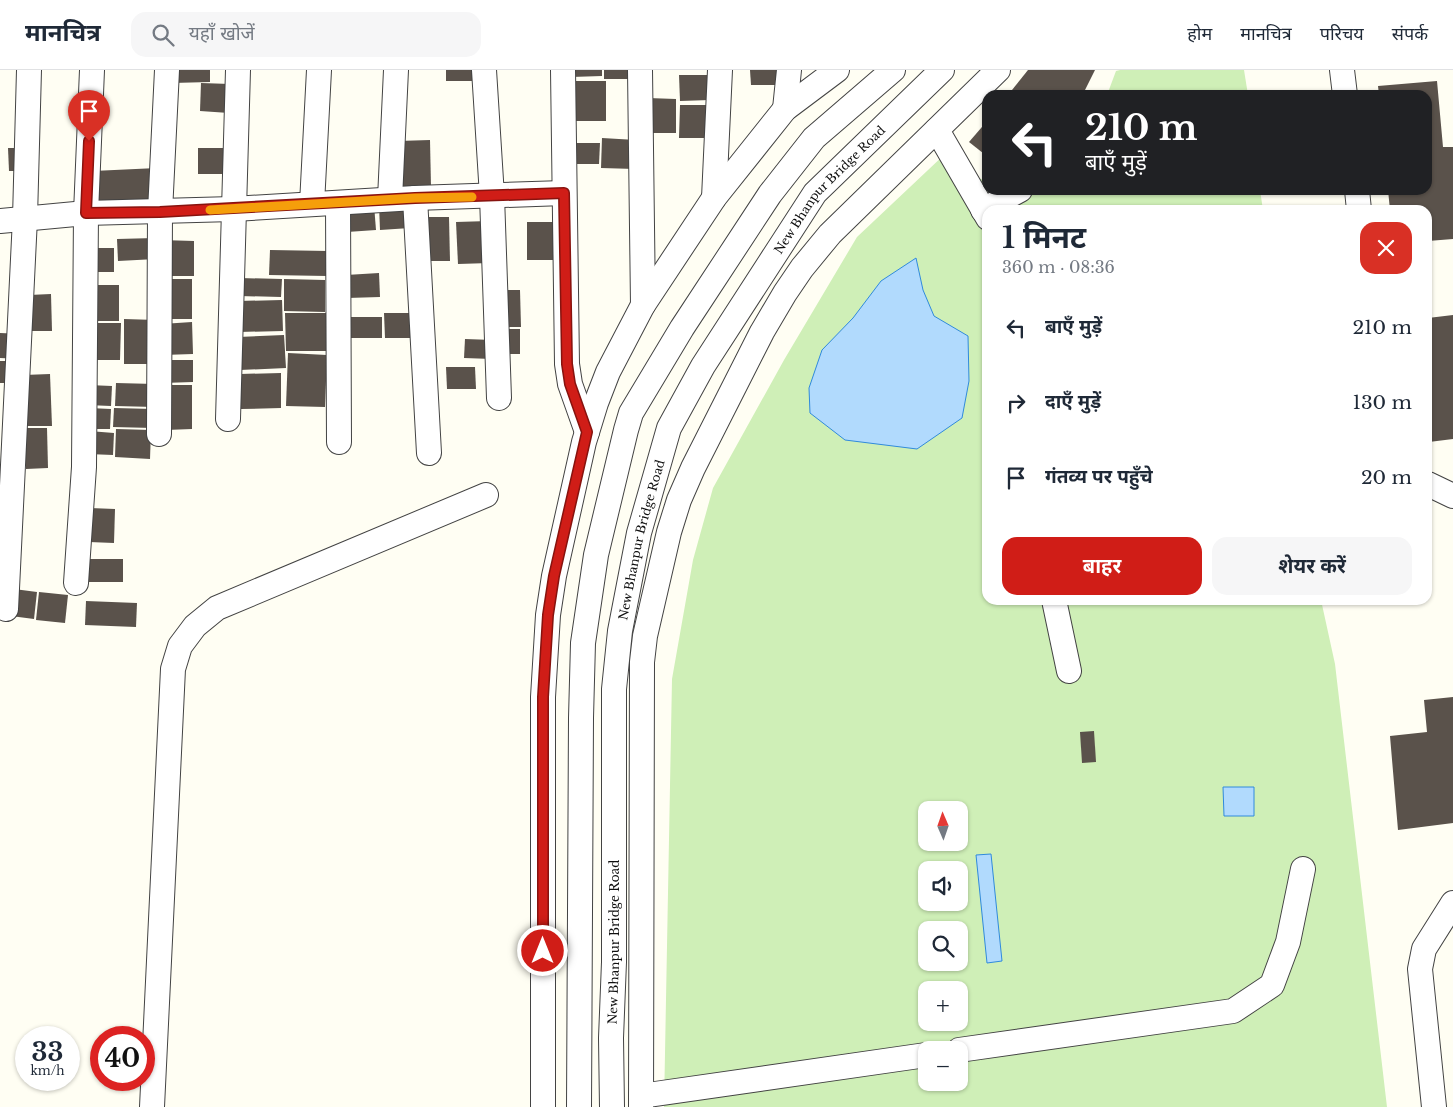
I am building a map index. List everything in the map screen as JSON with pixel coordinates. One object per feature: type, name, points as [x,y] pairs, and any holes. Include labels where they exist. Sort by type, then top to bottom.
[{"type":"street","points":[[6,609],[25,218],[29,70]]},
{"type":"street","points":[[76,584],[84,467],[86,213],[92,70]]},
{"type":"street","points":[[159,434],[160,212],[167,70]]},
{"type":"street","points":[[228,419],[238,70]]},
{"type":"street","points":[[312,204],[319,70]]},
{"type":"street","points":[[390,200],[396,70]]},
{"type":"street","points":[[484,70],[492,196],[499,398]]},
{"type":"street","points":[[563,70],[567,364],[570,384],[587,432]]},
{"type":"street","points":[[640,70],[643,306]]},
{"type":"street","points":[[714,198],[720,70]]},
{"type":"street","points":[[785,109],[789,70]]},
{"type":"street","points":[[543,1107],[543,717],[545,658],[548,615],[554,576],[587,432],[608,372],[643,306],[714,198],[785,109],[837,70]]},
{"type":"street","points":[[579,1107],[583,642],[596,555],[631,413],[682,328],[770,194],[814,138],[893,70]]},
{"type":"street","name":"New Bhanpur Bridge Road","points":[[612,1107],[614,689],[620,631],[639,533],[669,428],[703,366],[815,193],[942,70]]},
{"type":"street","points":[[918,1056],[641,1101],[642,662],[645,636],[669,532],[679,500],[693,468],[762,332],[784,293],[830,234],[998,70]]},
{"type":"street","points":[[1342,70],[1344,90]]},
{"type":"street","points":[[937,130],[982,209]]},
{"type":"street","points":[[0,220],[86,213],[233,209],[415,198],[564,193]]},
{"type":"street","points":[[998,205],[1013,195]]},
{"type":"street","points":[[415,198],[429,452]]},
{"type":"street","points":[[338,202],[339,442]]},
{"type":"street","points":[[1432,486],[1453,496]]},
{"type":"street","points":[[152,1107],[173,669],[180,646],[196,626],[217,608],[486,495]]},
{"type":"street","points":[[1055,605],[1069,672]]},
{"type":"street","points":[[968,1049],[1233,1011],[1272,985],[1288,942],[1303,869]]},
{"type":"street","points":[[1434,1107],[1420,969],[1424,949],[1453,903]]},
{"type":"green space","points":[[1244,70],[1247,90],[1109,90],[1116,71]]},
{"type":"green space","points":[[945,154],[964,176],[982,179],[982,195],[1261,195],[1262,205],[982,205],[982,605],[1322,605],[1335,664],[1387,1107],[664,1107],[672,679],[693,560],[713,488],[784,360],[857,237]]},
{"type":"water","points":[[916,258],[923,290],[934,316],[968,336],[969,381],[962,418],[917,449],[845,440],[810,413],[809,388],[822,350],[853,318],[881,281]]},
{"type":"water","points":[[1223,787],[1254,787],[1254,816],[1224,816]]},
{"type":"water","points":[[991,854],[1002,961],[987,963],[976,855]]},
{"type":"building","points":[[172,70],[210,70],[210,82],[172,83]]},
{"type":"building","points":[[446,70],[479,70],[479,81],[446,81]]},
{"type":"building","points":[[571,70],[602,70],[602,76],[571,77]]},
{"type":"building","points":[[604,70],[630,70],[631,79],[604,79]]},
{"type":"building","points":[[750,70],[782,70],[782,85],[751,85]]},
{"type":"building","points":[[1028,70],[1095,70],[1085,90],[1012,90]]},
{"type":"building","points":[[679,75],[709,75],[710,100],[680,101]]},
{"type":"building","points":[[573,81],[606,81],[606,121],[573,121]]},
{"type":"building","points":[[1437,81],[1443,147],[1453,147],[1453,239],[1432,241],[1432,205],[1390,205],[1388,195],[1432,195],[1432,90],[1378,90],[1378,86]]},
{"type":"building","points":[[201,83],[230,84],[229,113],[200,111]]},
{"type":"building","points":[[648,98],[676,99],[676,133],[648,133]]},
{"type":"building","points":[[680,105],[709,105],[709,138],[679,138]]},
{"type":"building","points":[[982,127],[982,152],[969,142]]},
{"type":"building","points":[[602,138],[636,140],[635,169],[601,168]]},
{"type":"building","points":[[430,140],[431,187],[400,188],[398,141]]},
{"type":"building","points":[[571,143],[600,143],[599,164],[570,164]]},
{"type":"building","points":[[8,148],[23,148],[23,171],[9,171]]},
{"type":"building","points":[[198,148],[230,148],[230,174],[198,174]]},
{"type":"building","points":[[157,168],[158,200],[94,202],[93,171]]},
{"type":"building","points":[[409,203],[410,228],[380,230],[379,205]]},
{"type":"building","points":[[374,205],[376,230],[347,232],[345,207]]},
{"type":"building","points":[[424,217],[449,217],[450,261],[424,261]]},
{"type":"building","points":[[489,221],[490,263],[458,264],[456,222]]},
{"type":"building","points":[[527,222],[555,222],[555,260],[527,260]]},
{"type":"building","points":[[155,238],[156,259],[118,261],[117,239]]},
{"type":"building","points":[[161,240],[194,241],[194,276],[161,276]]},
{"type":"building","points":[[90,248],[114,248],[114,272],[90,272]]},
{"type":"building","points":[[270,250],[328,251],[327,276],[269,275]]},
{"type":"building","points":[[379,273],[380,297],[347,298],[346,275]]},
{"type":"building","points":[[240,278],[282,279],[281,297],[240,296]]},
{"type":"building","points":[[162,279],[192,279],[192,319],[162,319]]},
{"type":"building","points":[[284,279],[325,280],[325,312],[284,311]]},
{"type":"building","points":[[94,285],[119,285],[119,321],[94,321]]},
{"type":"building","points":[[499,290],[520,290],[521,327],[501,327]]},
{"type":"building","points":[[51,294],[52,331],[30,331],[29,295]]},
{"type":"building","points":[[282,300],[283,331],[239,332],[239,301]]},
{"type":"building","points":[[285,313],[328,313],[329,351],[286,351]]},
{"type":"building","points":[[384,313],[413,313],[413,338],[385,338]]},
{"type":"building","points":[[1453,315],[1453,439],[1432,442],[1432,318]]},
{"type":"building","points":[[349,317],[382,317],[382,338],[350,338]]},
{"type":"building","points":[[124,319],[156,320],[156,364],[124,364]]},
{"type":"building","points":[[192,322],[193,354],[163,355],[162,324]]},
{"type":"building","points":[[94,323],[121,323],[120,360],[93,360]]},
{"type":"building","points":[[500,329],[520,329],[520,354],[500,354]]},
{"type":"building","points":[[0,333],[24,334],[22,359],[0,358]]},
{"type":"building","points":[[284,335],[286,368],[240,370],[238,337]]},
{"type":"building","points":[[465,339],[493,340],[492,359],[464,358]]},
{"type":"building","points":[[288,353],[327,355],[325,407],[286,406]]},
{"type":"building","points":[[163,360],[193,360],[193,382],[163,383]]},
{"type":"building","points":[[0,361],[19,361],[19,383],[0,383]]},
{"type":"building","points":[[446,367],[475,367],[476,389],[447,389]]},
{"type":"building","points":[[281,373],[281,408],[241,409],[240,374]]},
{"type":"building","points":[[50,374],[52,426],[24,426],[24,375]]},
{"type":"building","points":[[116,383],[155,384],[155,407],[115,406]]},
{"type":"building","points":[[88,385],[112,386],[111,406],[87,405]]},
{"type":"building","points":[[165,385],[192,385],[192,429],[166,430]]},
{"type":"building","points":[[89,408],[111,409],[110,429],[88,429]]},
{"type":"building","points":[[114,408],[153,409],[153,428],[113,427]]},
{"type":"building","points":[[25,428],[47,428],[48,468],[26,469]]},
{"type":"building","points":[[116,429],[151,430],[150,459],[115,457]]},
{"type":"building","points":[[89,431],[114,433],[113,455],[88,454]]},
{"type":"building","points":[[90,508],[115,509],[114,543],[89,542]]},
{"type":"building","points":[[86,559],[123,559],[123,582],[86,582]]},
{"type":"building","points":[[14,589],[37,592],[34,619],[11,616]]},
{"type":"building","points":[[39,592],[68,595],[65,623],[36,620]]},
{"type":"building","points":[[86,601],[137,603],[136,627],[85,625]]},
{"type":"building","points":[[1453,697],[1453,823],[1398,830],[1390,736],[1427,732],[1424,700]]},
{"type":"building","points":[[1094,731],[1096,762],[1082,763],[1080,732]]},
{"type":"slow traffic","points":[[210,210],[415,198],[472,197]]},
{"type":"route","points":[[89,141],[86,213],[233,209],[415,198],[564,193],[567,364],[570,384],[587,432],[554,576],[548,615],[543,697],[543,951]]}]
